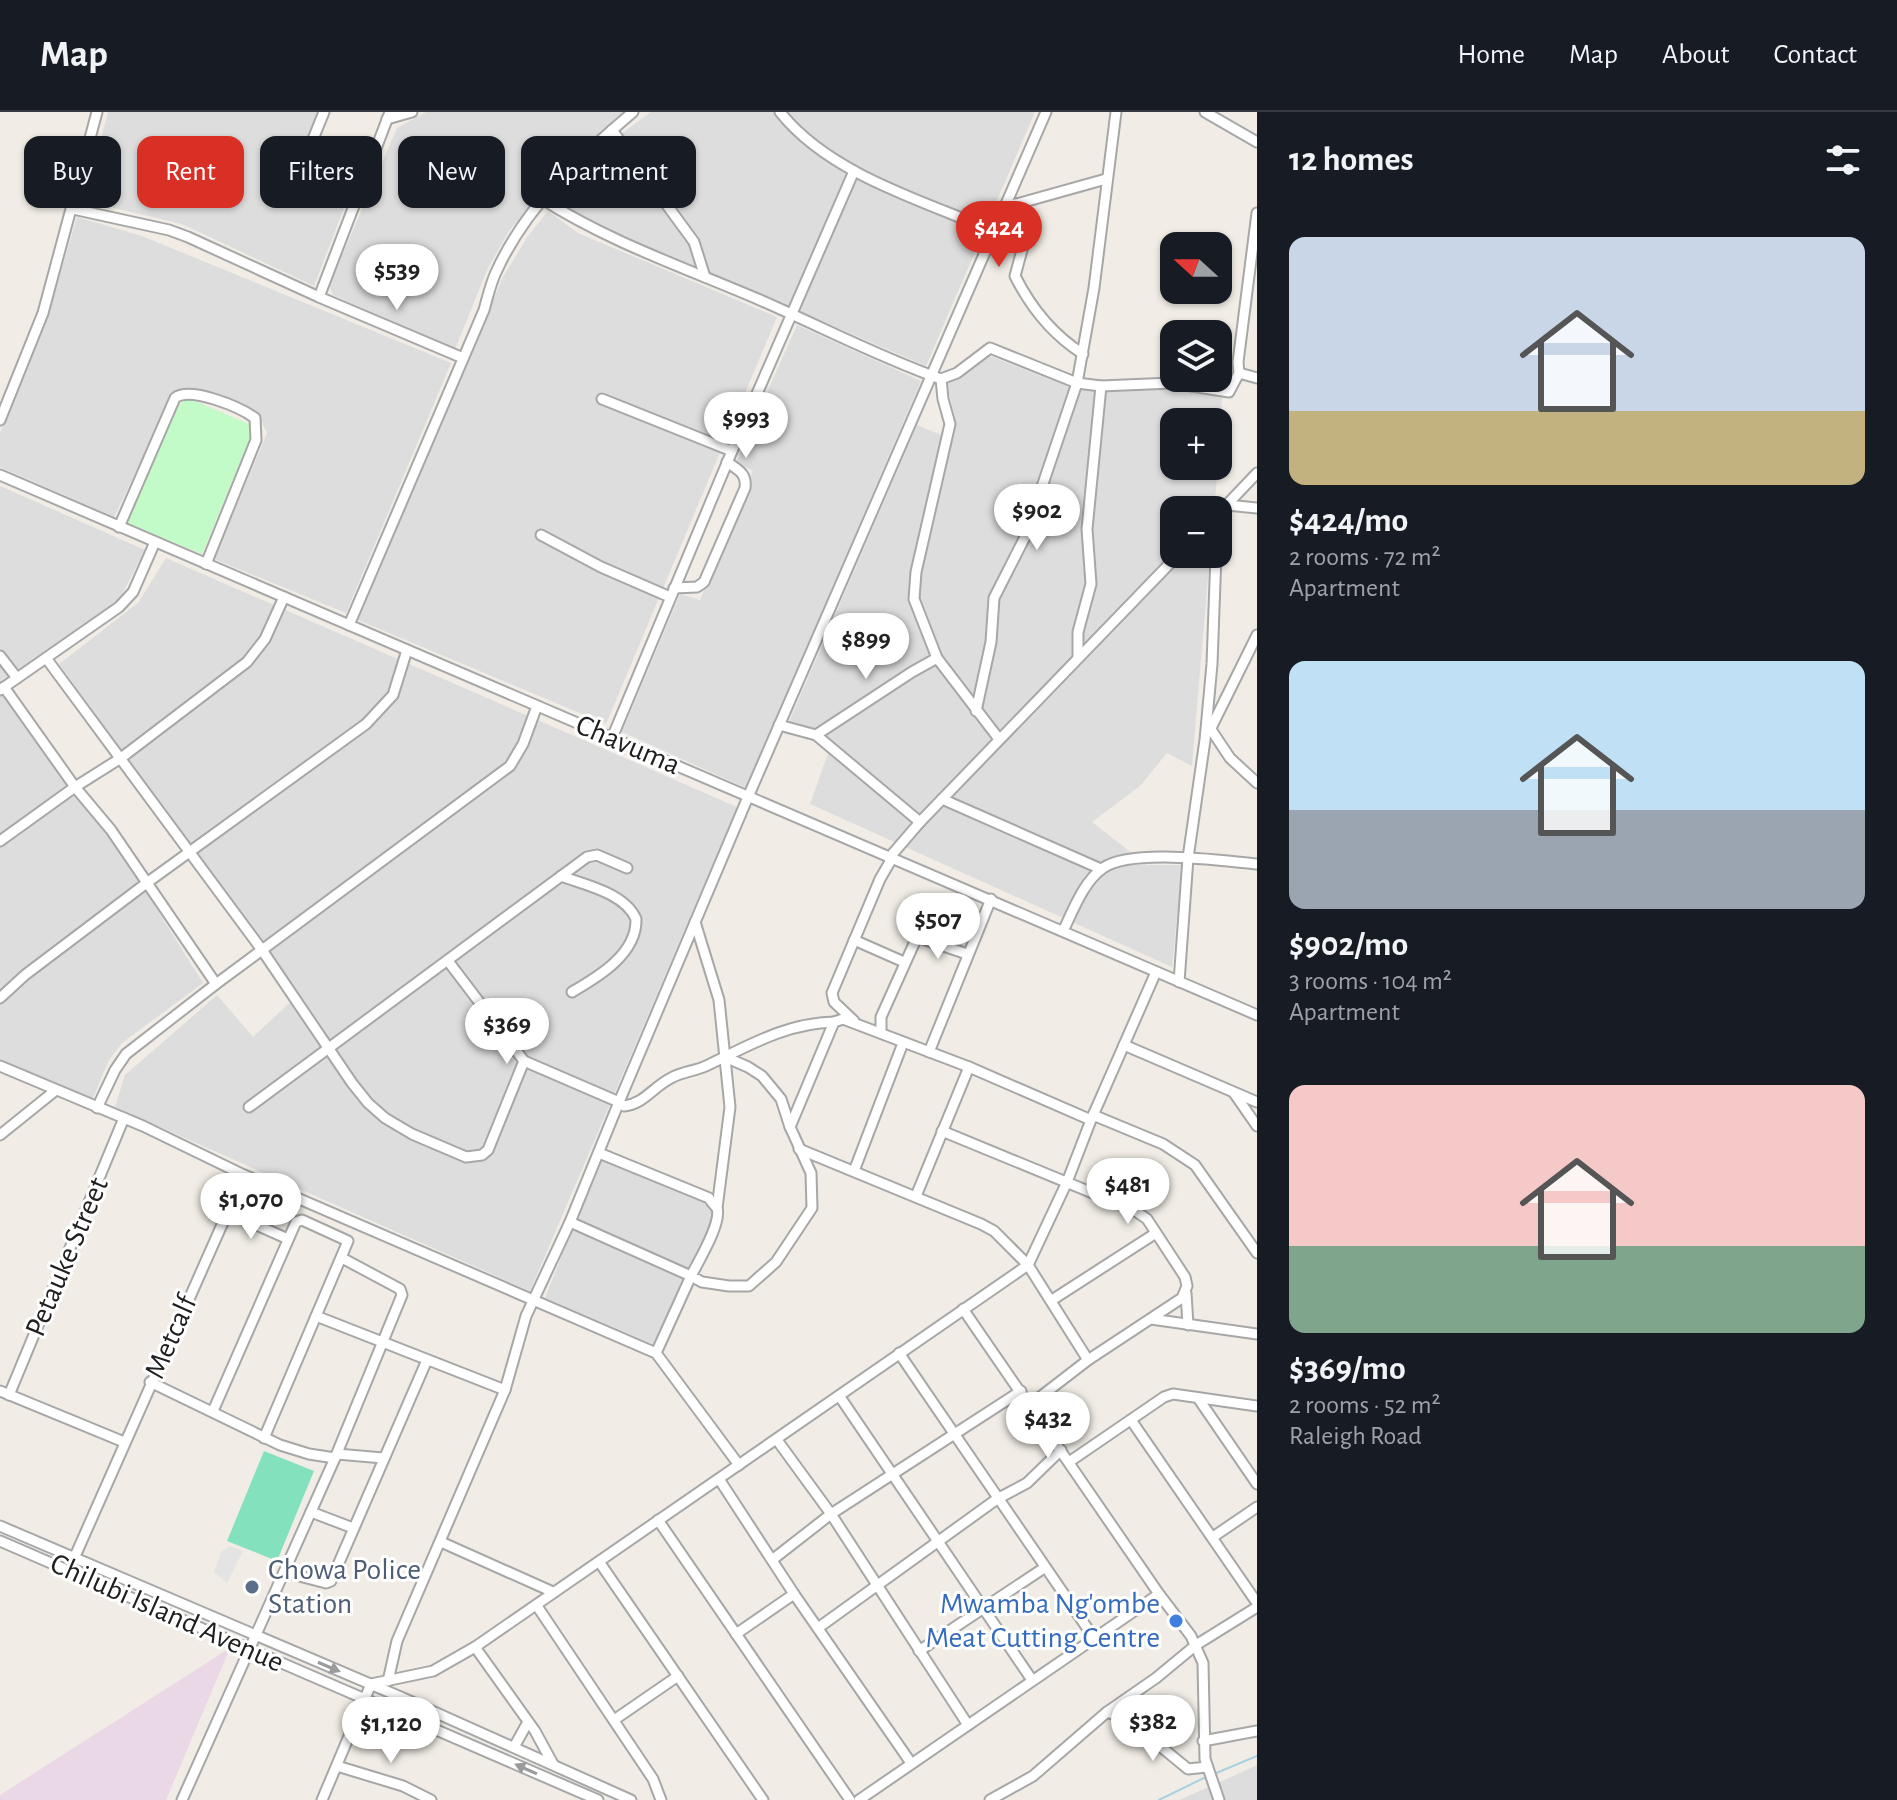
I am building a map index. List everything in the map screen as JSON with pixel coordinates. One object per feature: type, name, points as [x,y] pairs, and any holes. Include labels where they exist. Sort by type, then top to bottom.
[{"type":"street","points":[[0,420],[43,313],[97,112]]},
{"type":"street","points":[[314,136],[324,112]]},
{"type":"street","points":[[380,136],[388,116],[412,112]]},
{"type":"street","points":[[605,136],[633,112]]},
{"type":"street","points":[[780,112],[793,129],[812,145],[854,171],[994,231]]},
{"type":"street","points":[[388,1681],[397,1641],[505,1390],[526,1316],[570,1222],[779,725],[937,378],[994,231],[1010,205],[1046,112]]},
{"type":"street","points":[[976,711],[991,642],[994,598],[1021,548],[1077,383],[1101,244],[1116,112]]},
{"type":"street","points":[[1205,112],[1257,142]]},
{"type":"street","points":[[612,130],[694,242],[705,277]]},
{"type":"street","points":[[612,738],[727,462],[854,171]]},
{"type":"street","points":[[1010,205],[1106,179]]},
{"type":"street","points":[[1010,205],[1029,224],[1016,271],[1017,280],[1036,313],[1065,342],[1083,354]]},
{"type":"street","points":[[319,297],[352,208]]},
{"type":"street","points":[[349,625],[484,310],[497,269],[536,208]]},
{"type":"street","points":[[556,208],[585,226],[646,254],[791,313],[937,378],[957,373],[990,348],[1077,383],[1101,386],[1172,383],[1229,392],[1239,373],[1257,213]]},
{"type":"street","points":[[73,209],[188,237],[463,358]]},
{"type":"street","points":[[1239,373],[1257,378]]},
{"type":"street","points":[[937,378],[950,424],[914,587],[917,611],[937,658],[999,739]]},
{"type":"street","points":[[1078,658],[1078,632],[1091,584],[1087,529],[1101,386]]},
{"type":"street","points":[[119,527],[175,398],[181,394],[195,394],[247,412],[255,418],[256,440],[206,564]]},
{"type":"street","points":[[602,399],[732,451]]},
{"type":"street","points":[[541,535],[601,567],[672,592],[697,587],[704,582],[745,488],[747,479],[743,472],[727,462]]},
{"type":"street","points":[[1232,500],[1257,473]]},
{"type":"street","name":"Chavuma","points":[[0,475],[1257,1015]]},
{"type":"street","points":[[1232,506],[1257,508]]},
{"type":"street","points":[[155,542],[141,577],[126,599],[106,618],[2,689],[111,830],[216,984]]},
{"type":"street","points":[[854,1021],[834,1002],[832,993],[890,859],[920,822],[1165,568]]},
{"type":"street","points":[[1179,982],[1188,858],[1212,664],[1215,568]]},
{"type":"street","points":[[0,841],[121,758],[256,652],[284,597]]},
{"type":"street","points":[[1205,740],[1253,653],[1257,635]]},
{"type":"street","points":[[0,998],[25,975],[148,882],[380,712],[393,695],[407,650]]},
{"type":"street","points":[[0,656],[17,678]]},
{"type":"street","points":[[46,658],[262,950],[360,1093],[385,1118],[412,1134],[466,1157],[482,1155],[488,1150],[524,1061]]},
{"type":"street","points":[[816,735],[937,658]]},
{"type":"street","points":[[97,1108],[126,1054],[510,766],[523,744],[537,706]]},
{"type":"street","points":[[779,725],[816,735],[920,822]]},
{"type":"street","points":[[1210,728],[1230,758],[1257,783]]},
{"type":"street","points":[[942,799],[1101,869]]},
{"type":"street","points":[[249,1107],[591,855],[627,868]]},
{"type":"street","points":[[1063,931],[1083,892],[1101,869],[1124,861],[1188,858],[1257,864]]},
{"type":"street","points":[[561,876],[613,896],[627,906],[636,919],[633,935],[617,961],[572,992]]},
{"type":"street","points":[[929,1052],[991,899]]},
{"type":"street","points":[[656,1353],[714,1228],[730,1107],[719,1000],[695,922]]},
{"type":"street","points":[[881,1033],[881,1017],[917,937],[967,954]]},
{"type":"street","points":[[854,940],[904,962]]},
{"type":"street","points":[[448,961],[524,1061],[624,1106],[636,1105],[671,1078],[725,1057],[780,1030],[838,1019],[854,1021],[1163,1144],[1195,1165],[1257,1253]]},
{"type":"street","points":[[322,1800],[371,1684],[433,1671],[475,1647],[1028,1265],[1067,1182],[1156,972]]},
{"type":"street","points":[[790,1127],[834,1022]]},
{"type":"street","points":[[854,1171],[903,1043]]},
{"type":"street","points":[[1124,1045],[1257,1102]]},
{"type":"street","points":[[570,1222],[702,1282],[749,1286],[776,1262],[812,1208],[811,1173],[781,1099],[762,1076],[725,1057]]},
{"type":"street","points":[[0,1066],[656,1353],[739,1465]]},
{"type":"street","points":[[916,1196],[969,1067]]},
{"type":"street","points":[[0,1135],[56,1090]]},
{"type":"street","points":[[1234,1093],[1257,1126]]},
{"type":"street","name":"Petauke Street","points":[[4,1393],[124,1118]]},
{"type":"street","points":[[942,1131],[1134,1210],[1147,1219],[1185,1277],[1188,1325]]},
{"type":"street","points":[[799,1149],[994,1231],[1028,1265],[1088,1360]]},
{"type":"street","points":[[599,1153],[709,1198],[717,1208]]},
{"type":"street","name":"Metcalf","points":[[68,1570],[244,1175]]},
{"type":"street","points":[[319,1228],[326,1210]]},
{"type":"street","points":[[227,1212],[288,1239]]},
{"type":"street","points":[[213,1411],[298,1219],[348,1241],[264,1438]]},
{"type":"street","points":[[1052,1300],[1156,1233]]},
{"type":"street","points":[[182,1800],[336,1456],[402,1292],[379,1276],[342,1258]]},
{"type":"street","points":[[1031,1404],[1186,1292]]},
{"type":"street","points":[[963,1309],[1196,1645],[1203,1663],[1203,1741],[1208,1769],[1219,1800]]},
{"type":"street","points":[[316,1316],[505,1390]]},
{"type":"street","points":[[1151,1319],[1257,1334]]},
{"type":"street","points":[[899,1353],[1094,1638]]},
{"type":"street","points":[[284,1572],[329,1583],[427,1360]]},
{"type":"street","points":[[150,1382],[294,1451],[383,1458]]},
{"type":"street","points":[[772,1560],[831,1514],[1021,1391]]},
{"type":"street","points":[[4,1393],[124,1442]]},
{"type":"street","points":[[1069,1462],[1164,1397],[1173,1394],[1257,1406]]},
{"type":"street","points":[[840,1397],[1032,1680]]},
{"type":"street","points":[[1198,1398],[1257,1484]]},
{"type":"street","points":[[990,1800],[1033,1776],[1107,1712],[1144,1688],[1196,1645],[1257,1605],[1131,1420]]},
{"type":"street","points":[[777,1440],[831,1514],[968,1725]]},
{"type":"street","points":[[818,1628],[997,1499],[1027,1483],[1061,1450]]},
{"type":"street","points":[[719,1479],[911,1763]]},
{"type":"street","points":[[1213,1537],[1257,1507]]},
{"type":"street","points":[[311,1512],[353,1528]]},
{"type":"street","points":[[658,1520],[850,1800]]},
{"type":"street","name":"Chilubi Island Avenue","points":[[0,1526],[371,1684],[631,1800]]},
{"type":"street","name":"Chilubi Island Avenue","points":[[0,1541],[598,1800]]},
{"type":"street","points":[[441,1542],[553,1592]]},
{"type":"street","points":[[600,1563],[763,1800]]},
{"type":"street","points":[[919,1651],[1044,1568]]},
{"type":"street","points":[[736,1634],[794,1594]]},
{"type":"street","points":[[859,1800],[1159,1594]]},
{"type":"street","points":[[537,1606],[653,1779],[661,1800]]},
{"type":"street","points":[[475,1647],[528,1722],[553,1764]]},
{"type":"street","points":[[614,1720],[678,1676]]},
{"type":"street","points":[[1107,1712],[1127,1719],[1188,1769],[1208,1769]]},
{"type":"street","points":[[514,1747],[528,1722]]},
{"type":"street","points":[[1203,1741],[1257,1731]]},
{"type":"street","points":[[337,1766],[403,1786],[431,1800]]},
{"type":"shaded area","points":[[108,112],[320,112],[311,136],[260,136],[260,208],[344,208],[314,286],[182,224],[114,208],[121,208],[121,136],[102,136]]},
{"type":"shaded area","points":[[426,112],[623,112],[597,136],[521,136],[521,208],[529,208],[509,231],[488,268],[455,349],[333,295],[329,286],[363,208],[382,208],[382,163],[397,128]]},
{"type":"shaded area","points":[[651,112],[1035,112],[926,366],[600,226],[567,208],[696,208],[696,136],[618,136]]},
{"type":"shaded area","points":[[548,211],[578,233],[777,317],[606,724],[358,620],[503,277],[528,236]]},
{"type":"shaded area","points":[[77,217],[142,236],[451,363],[346,613],[214,559],[267,433],[256,411],[188,388],[174,393],[114,517],[0,467],[0,433],[46,323]]},
{"type":"shaded area","points":[[797,325],[921,381],[746,788],[622,732],[680,594],[700,600],[753,471],[736,462]]},
{"type":"shaded area","points":[[990,356],[1069,387],[1160,390],[1160,392],[1188,392],[1222,398],[1221,408],[1160,408],[1160,480],[1217,480],[1215,496],[1160,496],[1160,568],[1209,568],[1192,766],[1167,753],[1140,786],[1092,822],[1147,865],[1182,865],[1172,967],[810,804],[832,742],[814,731],[788,724],[917,425],[953,440],[955,417],[947,384]]},
{"type":"shaded area","points":[[0,486],[145,550],[119,600],[0,681]]},
{"type":"shaded area","points":[[166,558],[737,807],[530,1291],[115,1107],[125,1075],[217,995],[253,1037],[299,994],[59,664],[138,603]]},
{"type":"shaded area","points":[[0,692],[127,862],[203,983],[122,1043],[109,1060],[92,1100],[0,1060]]},
{"type":"shaded area","points":[[601,1157],[707,1199],[714,1214],[653,1344],[545,1298]]},
{"type":"shaded area","points":[[230,1546],[243,1551],[227,1583],[214,1572],[221,1552]]},
{"type":"shaded area","points":[[230,1648],[166,1800],[0,1800],[0,1795]]},
{"type":"shaded area","points":[[1257,1765],[1257,1800],[1179,1800],[1231,1777]]},
{"type":"green space","points":[[188,398],[249,424],[250,438],[202,554],[127,523],[179,405]]},
{"type":"green space","points":[[264,1451],[314,1471],[277,1561],[227,1541]]},
{"type":"waterway","points":[[1214,1774],[1257,1756]]},
{"type":"waterway","points":[[1159,1800],[1208,1776]]},
{"type":"place","name":"Chowa Police Station","points":[[252,1587]]},
{"type":"place","name":"Mwamba Ng'ombe Meat Cutting Centre","points":[[1176,1621]]}]
